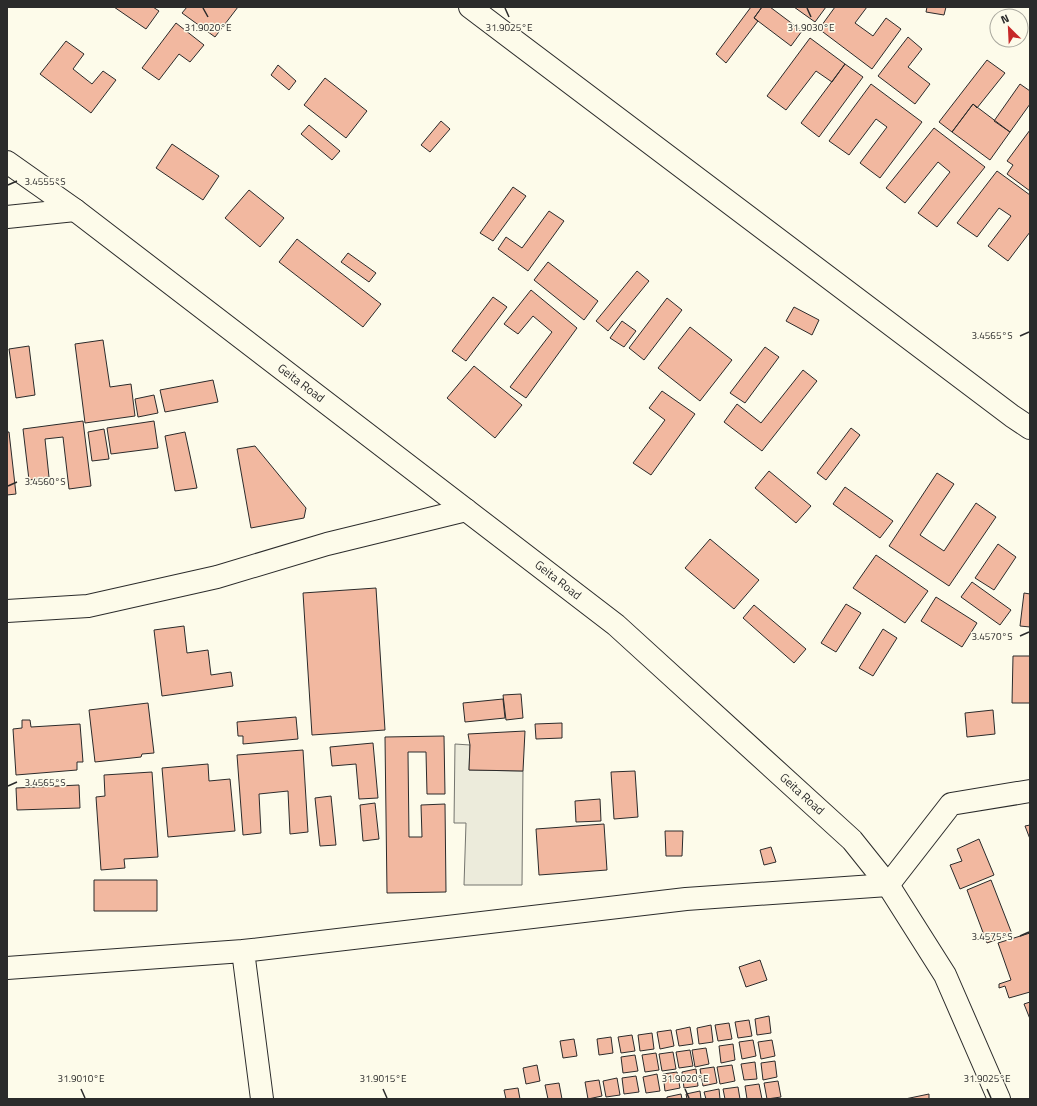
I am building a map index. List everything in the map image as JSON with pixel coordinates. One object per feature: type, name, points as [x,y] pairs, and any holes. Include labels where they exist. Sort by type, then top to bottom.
[{"type":"street","points":[[470,7],[986,397],[1030,428]]},
{"type":"street","name":"Geita Road","points":[[7,162],[75,210],[616,625],[852,840],[888,885],[945,975],[998,1099]]},
{"type":"street","points":[[7,217],[75,210]]},
{"type":"street","points":[[7,611],[88,606],[217,577],[327,544],[466,510]]},
{"type":"street","points":[[7,968],[243,950],[686,899],[888,885],[951,804],[1030,791]]},
{"type":"street","points":[[243,950],[262,1099]]},
{"type":"shaded area","points":[[455,744],[470,745],[469,770],[523,771],[522,885],[464,885],[466,823],[454,823]]},
{"type":"building","points":[[114,7],[153,7],[159,11],[146,29]]},
{"type":"building","points":[[187,7],[238,7],[215,37],[182,13]]},
{"type":"building","points":[[751,7],[762,7],[754,18],[758,21],[726,63],[716,54]]},
{"type":"building","points":[[762,7],[770,7],[802,31],[791,46],[754,18]]},
{"type":"building","points":[[794,7],[826,7],[815,22]]},
{"type":"building","points":[[835,7],[867,7],[855,23],[873,36],[886,18],[901,29],[872,69],[819,29]]},
{"type":"building","points":[[927,7],[946,7],[944,15],[926,12]]},
{"type":"building","points":[[176,23],[204,45],[190,62],[179,54],[159,80],[142,68]]},
{"type":"building","points":[[908,37],[922,49],[908,67],[930,84],[915,104],[878,76]]},
{"type":"building","points":[[810,38],[845,64],[832,82],[816,71],[786,110],[767,96]]},
{"type":"building","points":[[66,41],[84,54],[73,69],[92,84],[103,71],[116,80],[91,113],[40,74]]},
{"type":"building","points":[[987,60],[1005,73],[977,108],[973,104],[952,132],[939,122]]},
{"type":"building","points":[[845,64],[863,77],[819,137],[801,123]]},
{"type":"building","points":[[278,65],[296,81],[289,90],[271,75]]},
{"type":"building","points":[[325,78],[367,111],[346,138],[304,105]]},
{"type":"building","points":[[871,84],[922,122],[880,178],[860,163],[887,127],[876,119],[849,155],[829,141]]},
{"type":"building","points":[[1020,84],[1030,91],[1030,104],[1010,132],[994,121]]},
{"type":"building","points":[[973,104],[1010,132],[990,160],[952,132]]},
{"type":"building","points":[[441,121],[450,129],[430,152],[421,145]]},
{"type":"building","points":[[309,125],[340,151],[332,160],[301,134]]},
{"type":"building","points":[[934,128],[985,167],[937,227],[918,213],[950,172],[938,162],[905,203],[886,188]]},
{"type":"building","points":[[1030,130],[1030,191],[1007,174],[1013,165],[1007,161]]},
{"type":"building","points":[[172,144],[219,176],[203,200],[156,168]]},
{"type":"building","points":[[997,171],[1030,195],[1030,232],[1008,261],[988,246],[1011,216],[999,208],[977,237],[957,223]]},
{"type":"building","points":[[513,187],[526,196],[493,241],[480,233]]},
{"type":"building","points":[[249,190],[284,218],[260,247],[225,218]]},
{"type":"building","points":[[549,211],[564,221],[528,271],[498,249],[506,237],[522,248]]},
{"type":"building","points":[[297,239],[381,304],[363,327],[279,262]]},
{"type":"building","points":[[348,253],[376,273],[369,282],[341,262]]},
{"type":"building","points":[[548,262],[598,301],[584,320],[534,280]]},
{"type":"building","points":[[637,271],[649,281],[608,331],[596,321]]},
{"type":"building","points":[[531,290],[577,328],[526,398],[510,387],[552,332],[533,316],[518,334],[504,324]]},
{"type":"building","points":[[493,297],[507,307],[466,361],[452,351]]},
{"type":"building","points":[[667,298],[682,310],[644,360],[629,348]]},
{"type":"building","points":[[794,307],[819,320],[812,335],[786,321]]},
{"type":"building","points":[[622,321],[636,331],[624,347],[610,338]]},
{"type":"building","points":[[690,327],[732,360],[700,401],[658,368]]},
{"type":"building","points":[[103,340],[110,387],[131,384],[135,416],[85,423],[75,344]]},
{"type":"building","points":[[29,346],[35,395],[16,398],[9,349]]},
{"type":"building","points":[[765,347],[779,357],[745,403],[730,393]]},
{"type":"building","points":[[474,366],[522,405],[495,438],[447,398]]},
{"type":"building","points":[[803,370],[817,381],[762,451],[724,422],[737,404],[761,423]]},
{"type":"building","points":[[213,380],[218,402],[165,412],[160,390]]},
{"type":"building","points":[[662,391],[695,414],[651,475],[633,463],[665,420],[649,408]]},
{"type":"building","points":[[154,395],[158,413],[138,417],[135,399]]},
{"type":"building","points":[[83,421],[91,486],[69,489],[63,437],[45,439],[49,477],[29,480],[23,429]]},
{"type":"building","points":[[154,421],[158,448],[111,454],[107,428]]},
{"type":"building","points":[[851,428],[860,435],[826,480],[817,473]]},
{"type":"building","points":[[104,429],[109,459],[92,461],[88,432]]},
{"type":"building","points":[[7,432],[9,432],[16,494],[7,495]]},
{"type":"building","points":[[185,432],[197,488],[175,491],[165,436]]},
{"type":"building","points":[[255,446],[306,508],[304,518],[251,528],[237,449]]},
{"type":"building","points":[[769,471],[811,506],[796,523],[755,488]]},
{"type":"building","points":[[937,473],[954,484],[920,535],[944,551],[976,503],[996,517],[949,586],[889,546]]},
{"type":"building","points":[[845,487],[893,521],[880,538],[833,504]]},
{"type":"building","points":[[710,539],[759,580],[734,609],[685,568]]},
{"type":"building","points":[[998,544],[1016,557],[994,590],[975,578]]},
{"type":"building","points":[[876,555],[928,591],[905,623],[853,588]]},
{"type":"building","points":[[972,582],[1011,610],[1000,625],[961,597]]},
{"type":"building","points":[[376,588],[385,730],[312,735],[303,593]]},
{"type":"building","points":[[1024,593],[1030,594],[1030,627],[1020,626]]},
{"type":"building","points":[[936,597],[977,623],[962,647],[921,621]]},
{"type":"building","points":[[846,604],[861,613],[836,652],[821,643]]},
{"type":"building","points":[[754,605],[806,649],[794,663],[743,618]]},
{"type":"building","points":[[184,626],[187,653],[208,650],[211,675],[231,672],[233,686],[162,696],[154,630]]},
{"type":"building","points":[[883,629],[897,638],[873,676],[859,668]]},
{"type":"building","points":[[1013,656],[1030,656],[1030,703],[1012,703]]},
{"type":"building","points":[[521,694],[523,718],[506,720],[503,695]]},
{"type":"building","points":[[503,699],[505,718],[465,722],[463,703]]},
{"type":"building","points":[[148,703],[154,753],[142,754],[141,757],[95,762],[89,710]]},
{"type":"building","points":[[993,710],[995,734],[967,737],[965,713]]},
{"type":"building","points":[[296,717],[298,739],[243,744],[243,736],[238,736],[237,722]]},
{"type":"building","points":[[22,720],[30,720],[31,727],[80,724],[83,762],[77,762],[77,770],[16,775],[13,729],[22,728]]},
{"type":"building","points":[[562,723],[562,738],[536,739],[535,724]]},
{"type":"building","points":[[525,731],[523,771],[469,770],[470,745],[468,734]]},
{"type":"building","points":[[444,736],[445,794],[427,794],[426,752],[408,752],[409,837],[422,837],[421,805],[445,804],[446,892],[387,893],[385,737]]},
{"type":"building","points":[[373,743],[378,798],[359,799],[356,764],[332,766],[330,747]]},
{"type":"building","points":[[303,750],[308,832],[290,834],[288,791],[259,794],[261,833],[243,835],[237,755]]},
{"type":"building","points":[[208,764],[209,781],[230,779],[235,831],[168,837],[162,768]]},
{"type":"building","points":[[635,771],[638,817],[614,819],[611,772]]},
{"type":"building","points":[[152,772],[158,857],[124,859],[125,868],[101,870],[96,797],[105,796],[104,775]]},
{"type":"building","points":[[79,785],[80,808],[17,810],[16,788]]},
{"type":"building","points":[[331,796],[336,845],[320,846],[315,798]]},
{"type":"building","points":[[600,799],[601,821],[576,822],[575,801]]},
{"type":"building","points":[[375,803],[379,839],[363,841],[360,805]]},
{"type":"building","points":[[604,824],[607,870],[539,875],[536,829]]},
{"type":"building","points":[[1030,825],[1030,839],[1025,826]]},
{"type":"building","points":[[665,831],[683,831],[682,856],[666,856]]},
{"type":"building","points":[[979,839],[994,875],[960,889],[950,865],[962,861],[957,849]]},
{"type":"building","points":[[771,847],[776,862],[764,865],[760,850]]},
{"type":"building","points":[[94,880],[157,880],[157,911],[94,911]]},
{"type":"building","points":[[991,880],[1012,934],[987,943],[967,890]]},
{"type":"building","points":[[1030,933],[1030,992],[1009,998],[1005,986],[999,988],[999,984],[1011,980],[998,943]]},
{"type":"building","points":[[760,960],[767,980],[746,987],[739,967]]},
{"type":"building","points":[[1030,1002],[1030,1019],[1024,1004]]},
{"type":"building","points":[[769,1016],[771,1033],[757,1035],[755,1019]]},
{"type":"building","points":[[749,1020],[752,1036],[738,1038],[735,1022]]},
{"type":"building","points":[[729,1023],[732,1039],[718,1041],[715,1025]]},
{"type":"building","points":[[711,1025],[713,1042],[699,1044],[697,1028]]},
{"type":"building","points":[[690,1027],[693,1044],[679,1046],[676,1030]]},
{"type":"building","points":[[671,1030],[674,1046],[660,1049],[657,1032]]},
{"type":"building","points":[[652,1033],[654,1049],[640,1051],[638,1035]]},
{"type":"building","points":[[632,1035],[635,1051],[621,1053],[618,1037]]},
{"type":"building","points":[[611,1037],[613,1053],[599,1055],[597,1039]]},
{"type":"building","points":[[574,1039],[577,1056],[563,1058],[560,1041]]},
{"type":"building","points":[[753,1040],[756,1056],[742,1059],[739,1042]]},
{"type":"building","points":[[772,1040],[775,1056],[761,1059],[758,1042]]},
{"type":"building","points":[[733,1044],[735,1060],[721,1063],[719,1046]]},
{"type":"building","points":[[706,1048],[709,1064],[695,1067],[692,1050]]},
{"type":"building","points":[[690,1050],[693,1066],[679,1068],[676,1052]]},
{"type":"building","points":[[673,1052],[676,1069],[662,1071],[659,1054]]},
{"type":"building","points":[[656,1053],[659,1070],[645,1072],[642,1055]]},
{"type":"building","points":[[635,1055],[638,1071],[623,1073],[621,1057]]},
{"type":"building","points":[[775,1061],[777,1077],[763,1080],[761,1063]]},
{"type":"building","points":[[755,1062],[757,1079],[744,1080],[741,1064]]},
{"type":"building","points":[[537,1065],[540,1081],[526,1084],[523,1068]]},
{"type":"building","points":[[732,1065],[735,1081],[720,1084],[717,1067]]},
{"type":"building","points":[[714,1067],[717,1083],[703,1086],[700,1069]]},
{"type":"building","points":[[696,1069],[698,1086],[684,1088],[682,1072]]},
{"type":"building","points":[[677,1072],[680,1088],[665,1091],[663,1074]]},
{"type":"building","points":[[657,1074],[660,1091],[646,1093],[643,1077]]},
{"type":"building","points":[[636,1076],[639,1092],[624,1094],[622,1078]]},
{"type":"building","points":[[617,1078],[620,1095],[606,1097],[603,1081]]},
{"type":"building","points":[[599,1080],[602,1096],[588,1099],[585,1082]]},
{"type":"building","points":[[778,1081],[781,1097],[767,1099],[764,1083]]},
{"type":"building","points":[[559,1083],[562,1099],[548,1099],[545,1085]]},
{"type":"building","points":[[759,1084],[762,1099],[747,1099],[745,1086]]},
{"type":"building","points":[[738,1087],[740,1099],[725,1099],[723,1089]]},
{"type":"building","points":[[518,1088],[520,1099],[506,1099],[504,1090]]},
{"type":"building","points":[[719,1089],[720,1099],[706,1099],[704,1092]]},
{"type":"building","points":[[700,1091],[701,1099],[687,1099],[686,1094]]},
{"type":"building","points":[[681,1094],[682,1099],[667,1099],[667,1097]]},
{"type":"building","points":[[929,1094],[929,1099],[905,1099]]}]
